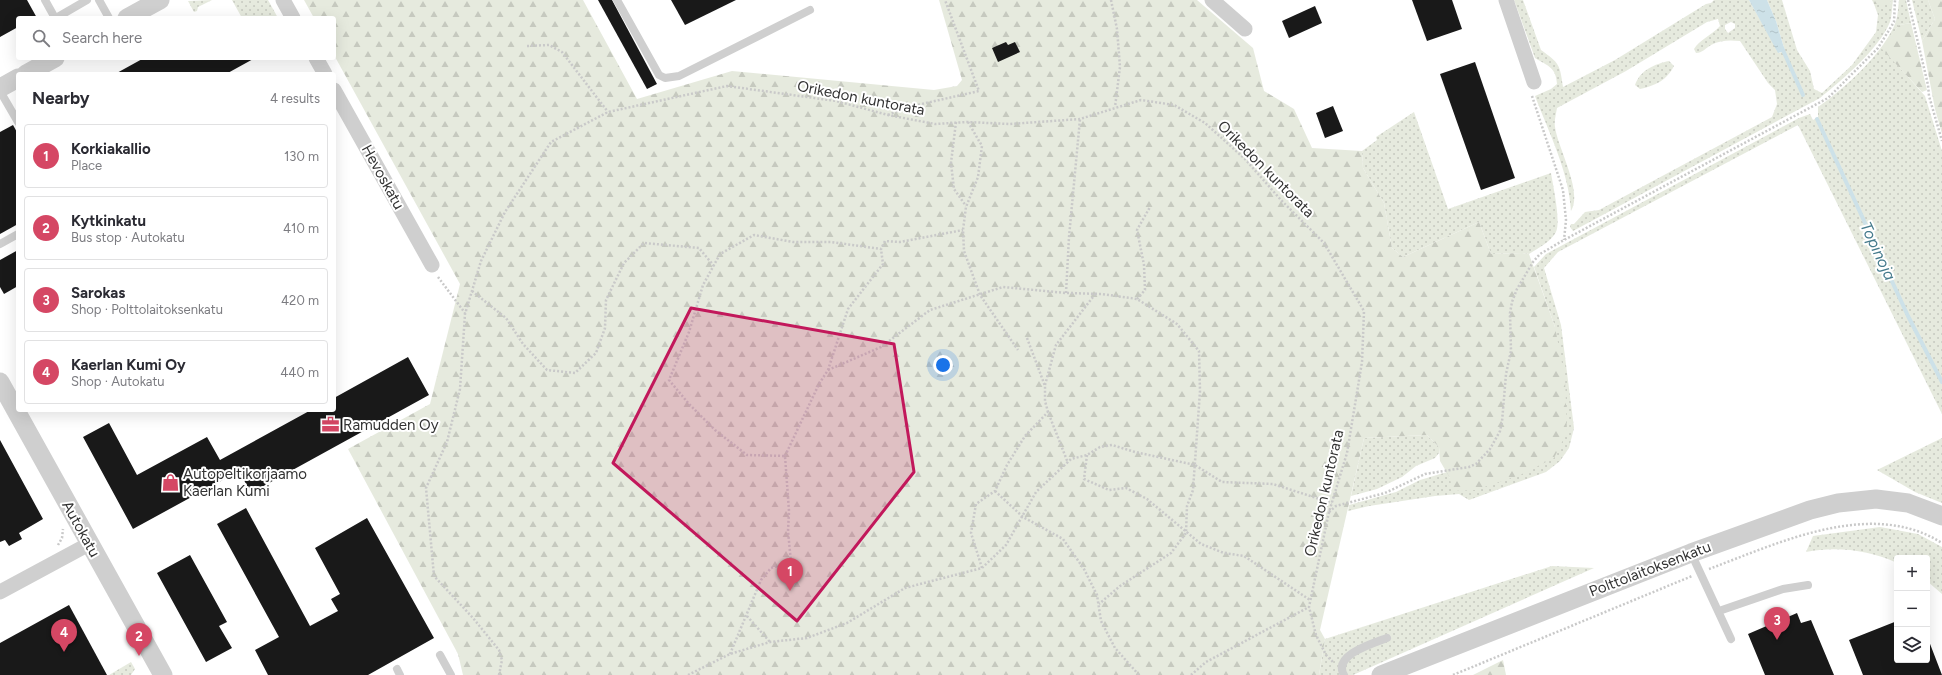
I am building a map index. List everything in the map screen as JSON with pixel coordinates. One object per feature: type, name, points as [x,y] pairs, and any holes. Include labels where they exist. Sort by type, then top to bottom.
[{"type":"street","points":[[131,16],[160,0]]},
{"type":"street","points":[[283,0],[292,16]]},
{"type":"street","points":[[1212,0],[1245,29]]},
{"type":"street","points":[[1506,0],[1534,82]]},
{"type":"street","points":[[30,72],[51,60]]},
{"type":"street","points":[[317,60],[324,72]]},
{"type":"street","points":[[0,90],[16,79]]},
{"type":"street","name":"Hevoskatu","points":[[336,94],[432,265]]},
{"type":"street","name":"Autokatu","points":[[0,382],[16,411]]},
{"type":"street","name":"Autokatu","points":[[16,412],[163,675]]},
{"type":"street","name":"Polttolaitoksenkatu","points":[[1381,675],[1690,553],[1786,518],[1838,503],[1876,499],[1908,503],[1934,512]]},
{"type":"street","points":[[0,592],[89,544]]},
{"type":"lane","points":[[45,0],[54,16]]},
{"type":"lane","points":[[59,16],[87,0]]},
{"type":"lane","points":[[99,0],[108,16]]},
{"type":"lane","points":[[617,0],[659,75],[665,78],[679,76],[810,10]]},
{"type":"lane","points":[[0,90],[16,118]]},
{"type":"lane","points":[[0,244],[16,235]]},
{"type":"lane","points":[[1690,553],[1719,611],[1731,639]]},
{"type":"lane","points":[[1719,611],[1783,589],[1808,585]]},
{"type":"lane","points":[[1343,673],[1342,664],[1348,655],[1387,638]]},
{"type":"lane","points":[[440,655],[451,675]]},
{"type":"path","points":[[888,115],[904,108],[979,91],[944,0]]},
{"type":"path","points":[[1111,0],[1120,67],[1115,107]]},
{"type":"path","points":[[1329,512],[1336,506],[1385,493],[1425,474],[1469,467],[1476,464],[1490,449],[1500,431],[1506,374],[1511,351],[1510,313],[1512,302],[1517,289],[1532,262],[1540,254],[1564,240],[1828,98],[1878,48],[1894,22],[1895,0]]},
{"type":"path","points":[[1908,0],[1928,85],[1929,96],[1942,141]]},
{"type":"path","points":[[527,46],[549,45],[562,52],[608,112]]},
{"type":"path","points":[[1534,82],[1532,96],[1563,190],[1566,220],[1564,240]]},
{"type":"path","name":"Orikedon kuntorata","points":[[499,675],[502,660],[499,650],[473,618],[434,576],[426,488],[447,442],[460,389],[465,314],[481,261],[505,212],[551,142],[608,112],[727,86],[836,101],[888,115],[935,124],[956,122],[1010,124],[1080,118],[1141,100],[1174,105],[1205,122],[1245,159],[1281,200],[1324,243],[1364,311],[1362,362],[1347,453],[1329,512],[1309,606],[1316,636],[1320,645],[1326,655],[1343,673]]},
{"type":"path","points":[[1066,293],[1069,237],[1080,118]]},
{"type":"path","points":[[956,122],[951,163],[954,189],[966,207]]},
{"type":"path","points":[[967,122],[982,146],[978,177],[966,207],[963,230],[964,251],[980,295],[1018,350]]},
{"type":"path","points":[[1137,299],[1145,290],[1144,265],[1137,230],[1150,207]]},
{"type":"path","points":[[730,654],[761,580],[771,568],[791,562],[788,531],[789,511],[785,456],[819,384],[828,370],[848,309],[883,264],[881,249],[885,241],[900,242],[963,230]]},
{"type":"path","points":[[785,456],[747,455],[715,430],[689,404],[669,380],[688,332],[703,285],[720,254],[754,235],[793,242],[831,242],[881,249]]},
{"type":"path","points":[[472,292],[506,318],[523,344],[547,370],[575,373],[596,352],[605,328],[606,300],[624,263],[644,243],[699,248],[714,266]]},
{"type":"path","points":[[432,265],[438,277],[465,314]]},
{"type":"path","points":[[828,370],[881,347],[930,310],[980,295],[1003,286],[1066,293],[1096,293],[1137,299],[1177,324],[1199,351],[1200,391],[1194,490],[1187,506],[1186,533],[1171,553],[1120,586],[1099,604]]},
{"type":"path","points":[[1045,386],[1056,345],[1096,293]]},
{"type":"path","points":[[1027,338],[1045,386],[1048,412],[1068,463]]},
{"type":"path","points":[[982,568],[971,533],[976,504],[995,491],[1007,466],[1026,436],[1048,412]]},
{"type":"path","points":[[688,675],[730,654],[770,642],[806,638],[847,623],[905,588],[982,568],[1006,545],[1036,492],[1072,458],[1087,454],[1100,447],[1112,445],[1135,452],[1195,465],[1222,482],[1273,484],[1332,503]]},
{"type":"path","points":[[1087,454],[1084,479],[1109,490],[1126,488],[1147,499],[1201,544],[1224,553],[1244,556],[1310,600]]},
{"type":"path","points":[[995,491],[1023,517],[1063,539],[1084,569],[1097,595],[1101,622],[1115,648],[1138,675]]},
{"type":"path","points":[[57,546],[62,538],[63,525]]},
{"type":"path","points":[[1453,675],[1700,573],[1819,529],[1861,525],[1895,526],[1909,528],[1942,543]]},
{"type":"path","points":[[1191,675],[1206,662],[1309,606]]},
{"type":"path","points":[[747,616],[770,642]]},
{"type":"highlighted area","points":[[691,308],[894,344],[914,472],[797,621],[613,463]]},
{"type":"green space","points":[[212,0],[198,7],[197,11],[194,12],[188,1]]},
{"type":"green space","points":[[232,0],[268,0],[277,16],[241,16]]},
{"type":"green space","points":[[304,0],[583,0],[637,99],[732,71],[934,90],[957,86],[962,80],[939,0],[1197,0],[1253,48],[1264,91],[1294,109],[1312,148],[1362,151],[1363,168],[1384,203],[1392,248],[1403,257],[1479,222],[1491,254],[1529,254],[1555,327],[1565,379],[1567,432],[1554,458],[1520,475],[1475,490],[1452,491],[1450,478],[1440,461],[1439,447],[1427,435],[1364,438],[1320,630],[1325,639],[1319,675],[463,675],[458,654],[348,449],[430,404],[460,284],[336,59],[336,16],[313,16]]},
{"type":"green space","points":[[1514,0],[1523,0],[1541,50],[1552,58],[1558,65],[1563,87],[1615,60],[1714,0],[1749,0],[1779,53],[1785,51],[1776,21],[1767,0],[1782,0],[1797,50],[1810,71],[1814,89],[1822,93],[1852,65],[1876,32],[1878,15],[1874,4],[1891,4],[1890,0],[1893,0],[1890,22],[1878,43],[1860,63],[1820,98],[1573,231],[1570,227],[1571,224],[1574,224],[1585,212],[1599,210],[1772,117],[1777,104],[1775,90],[1768,83],[1740,41],[1718,42],[1696,53],[1694,49],[1696,46],[1720,26],[1718,19],[1707,22],[1626,71],[1557,108],[1555,127],[1569,170],[1574,193],[1574,203],[1571,211],[1562,167],[1535,96],[1551,89],[1557,84],[1556,78],[1553,70],[1535,58]],"holes":[[[1731,22],[1735,24],[1735,28],[1728,33],[1725,29],[1725,25]]]},
{"type":"green space","points":[[1872,0],[1890,0],[1891,4],[1874,4]]},
{"type":"green space","points":[[1899,0],[1906,0],[1911,23],[1899,25],[1883,49],[1925,96],[1942,151],[1942,414],[1798,125],[1558,252],[1544,268],[1561,325],[1574,428],[1569,448],[1560,461],[1546,472],[1469,500],[1459,494],[1435,496],[1369,506],[1348,511],[1349,505],[1396,492],[1420,480],[1447,472],[1450,478],[1555,327],[1534,267],[1546,254],[1799,118],[1810,114],[1813,120],[1818,117],[1818,107],[1839,91],[1863,69],[1883,45],[1891,33],[1896,21]]},
{"type":"green space","points":[[1912,0],[1928,0],[1935,19],[1922,41]]},
{"type":"green space","points":[[1928,0],[1942,0],[1942,134],[1935,109],[1922,41],[1935,19]]},
{"type":"green space","points":[[1911,23],[1927,90],[1922,92],[1882,49],[1899,25]]},
{"type":"green space","points":[[1669,61],[1674,66],[1668,75],[1660,82],[1640,89],[1635,85],[1640,75],[1649,68]]},
{"type":"green space","points":[[1414,112],[1448,209],[1551,173],[1558,220],[1554,236],[1529,254],[1491,254],[1479,222],[1403,257],[1392,248],[1384,203],[1363,168],[1362,151],[1377,140],[1376,137]]},
{"type":"green space","points":[[1427,435],[1439,447],[1439,453],[1435,458],[1416,466],[1402,477],[1377,489],[1351,496],[1364,438]]},
{"type":"green space","points":[[1942,438],[1942,503],[1915,492],[1877,470]]},
{"type":"green space","points":[[1880,527],[1918,534],[1942,547],[1942,594],[1930,584],[1930,555],[1894,555],[1894,562],[1875,555],[1852,550],[1829,549],[1806,552],[1813,536]]},
{"type":"green space","points":[[1552,566],[1594,568],[1353,675],[1319,675],[1325,639]]},
{"type":"green space","points":[[1503,660],[1506,675],[1473,675]]},
{"type":"green space","points":[[131,662],[135,669],[131,675],[109,675]]},
{"type":"water","points":[[1749,0],[1767,0],[1776,21],[1785,51],[1778,53]]},
{"type":"building","points":[[0,0],[27,0],[36,16],[16,16],[16,28],[0,37]]},
{"type":"building","points":[[598,0],[612,0],[657,84],[647,89]]},
{"type":"building","points":[[671,0],[736,0],[685,25]]},
{"type":"building","points":[[1412,0],[1452,0],[1462,29],[1427,41]]},
{"type":"building","points":[[1315,6],[1322,23],[1289,38],[1282,21]]},
{"type":"building","points":[[1006,42],[1008,45],[1015,42],[1020,52],[998,62],[992,48]]},
{"type":"building","points":[[140,60],[251,60],[230,72],[119,72]]},
{"type":"building","points":[[1475,62],[1515,178],[1481,190],[1440,74]]},
{"type":"building","points":[[1333,106],[1343,131],[1325,138],[1316,113]]},
{"type":"building","points":[[13,125],[16,130],[16,225],[0,234],[0,132]]},
{"type":"building","points":[[16,251],[16,287],[4,294],[0,287],[0,260]]},
{"type":"building","points":[[408,357],[429,395],[251,493],[239,471],[133,529],[83,437],[109,423],[137,475],[207,437],[220,460],[307,412],[336,412],[336,397]]},
{"type":"building","points":[[0,440],[43,519],[19,533],[22,539],[9,546],[5,540],[0,542]]},
{"type":"building","points":[[246,508],[310,626],[338,611],[331,599],[340,594],[315,548],[367,518],[434,638],[368,675],[268,675],[255,650],[279,637],[217,524]]},
{"type":"building","points":[[190,555],[227,622],[219,626],[232,648],[206,662],[157,573]]},
{"type":"building","points":[[69,605],[107,675],[0,675],[0,643]]},
{"type":"building","points":[[1797,613],[1801,623],[1811,620],[1834,675],[1765,675],[1748,634]]},
{"type":"building","points":[[1894,622],[1894,663],[1930,663],[1930,644],[1942,675],[1863,675],[1849,640]]},
{"type":"waterway","name":"Topinoja","points":[[1782,48],[1803,95]]},
{"type":"waterway","name":"Topinoja","points":[[1817,119],[1908,316],[1942,382]]},
{"type":"place","name":"Ramudden Oy","points":[[330,425]]},
{"type":"place","name":"Autopeltikorjaamo Kaerlan Kumi","points":[[170,483]]},
{"type":"place","name":"Korkiakallio","points":[[790,591]]},
{"type":"place","name":"Sarokas","points":[[1777,640]]},
{"type":"place","name":"Kaerlan Kumi Oy","points":[[64,652]]},
{"type":"place","name":"Kytkinkatu","points":[[139,656]]}]
